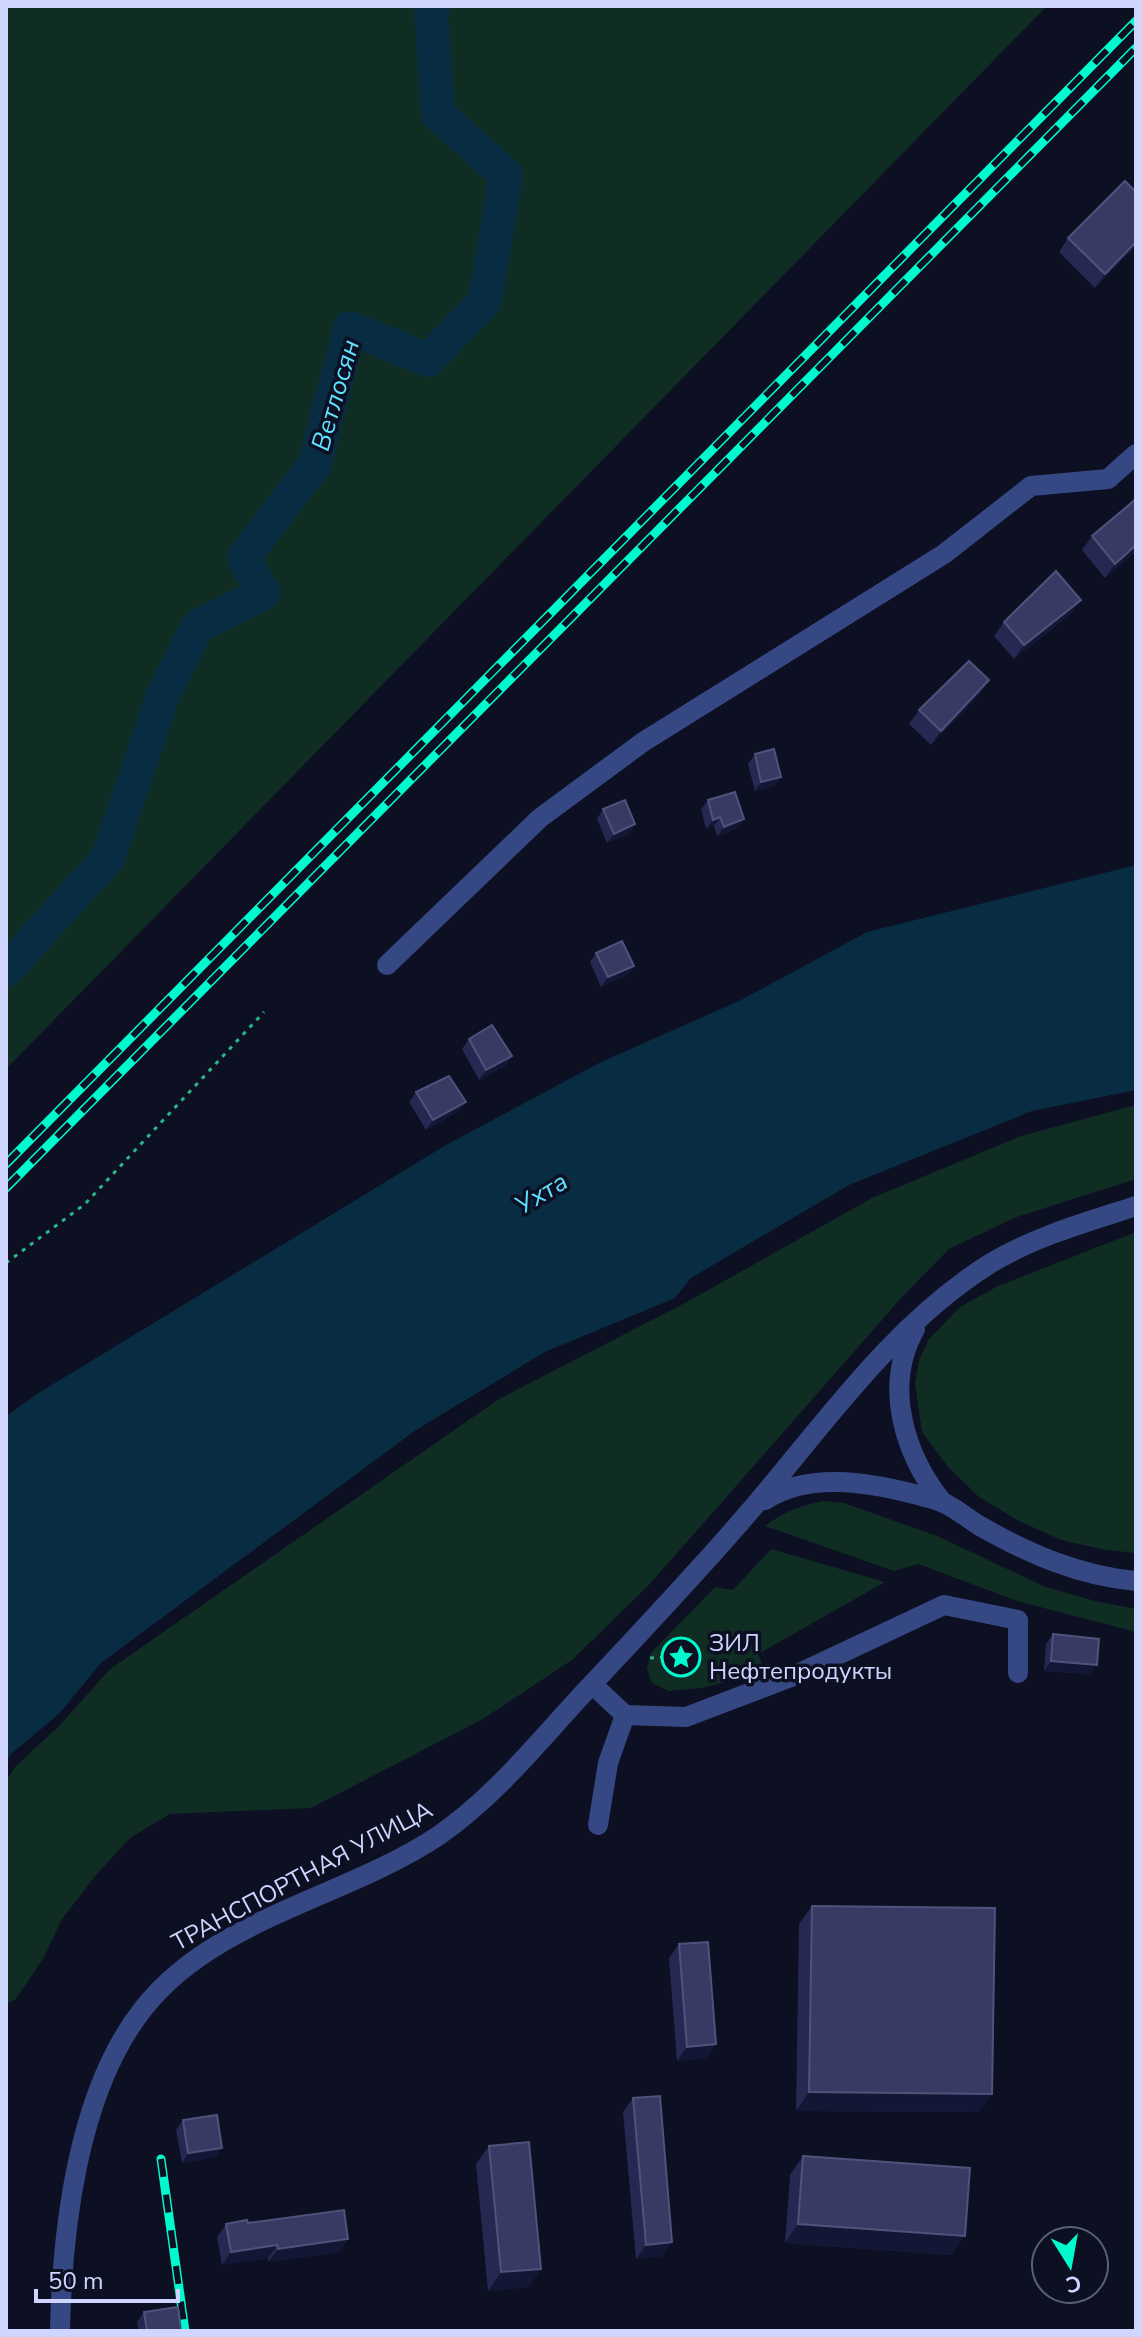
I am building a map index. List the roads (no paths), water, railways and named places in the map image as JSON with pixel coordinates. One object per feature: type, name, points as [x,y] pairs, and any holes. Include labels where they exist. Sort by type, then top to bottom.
[{"type":"street","points":[[387,965],[540,818],[643,742],[944,554],[1031,486],[1108,479],[1136,454]]},
{"type":"street","points":[[943,1503],[917,1463],[899,1398],[902,1357],[914,1331],[928,1311],[994,1262],[1068,1228],[1136,1206]]},
{"type":"street","name":"ТРАНСПОРТНАЯ УЛИЦА","points":[[60,2331],[64,2263],[78,2161],[91,2109],[111,2062],[141,2011],[187,1964],[222,1943],[374,1872],[439,1835],[494,1790],[752,1509],[883,1355],[928,1311]]},
{"type":"street","points":[[752,1509],[786,1489],[810,1483],[884,1487],[943,1503],[1013,1544],[1051,1561],[1090,1573],[1136,1581]]},
{"type":"street","points":[[592,1684],[625,1715],[686,1717],[791,1677],[944,1605],[1018,1620],[1018,1673]]},
{"type":"street","points":[[598,1825],[608,1763],[625,1715]]},
{"type":"water","name":"Ухта","points":[[1136,865],[1136,1090],[1032,1111],[849,1185],[691,1278],[675,1298],[545,1352],[416,1430],[101,1663],[59,1714],[11,1754],[6,1762],[6,1416],[37,1394],[446,1145],[601,1062],[741,1000],[867,932]]},
{"type":"waterway","name":"Ветлосян","points":[[6,970],[108,858],[163,695],[197,627],[263,593],[244,557],[315,464],[350,328],[428,360],[485,301],[506,175],[438,114],[431,11],[434,6]]},
{"type":"railway","points":[[6,1164],[1136,21]]},
{"type":"railway","points":[[6,1188],[1136,48]]},
{"type":"railway","points":[[161,2159],[185,2331]]},
{"type":"place","name":"ЗИЛ Нефтепродукты","points":[[681,1657]]}]
